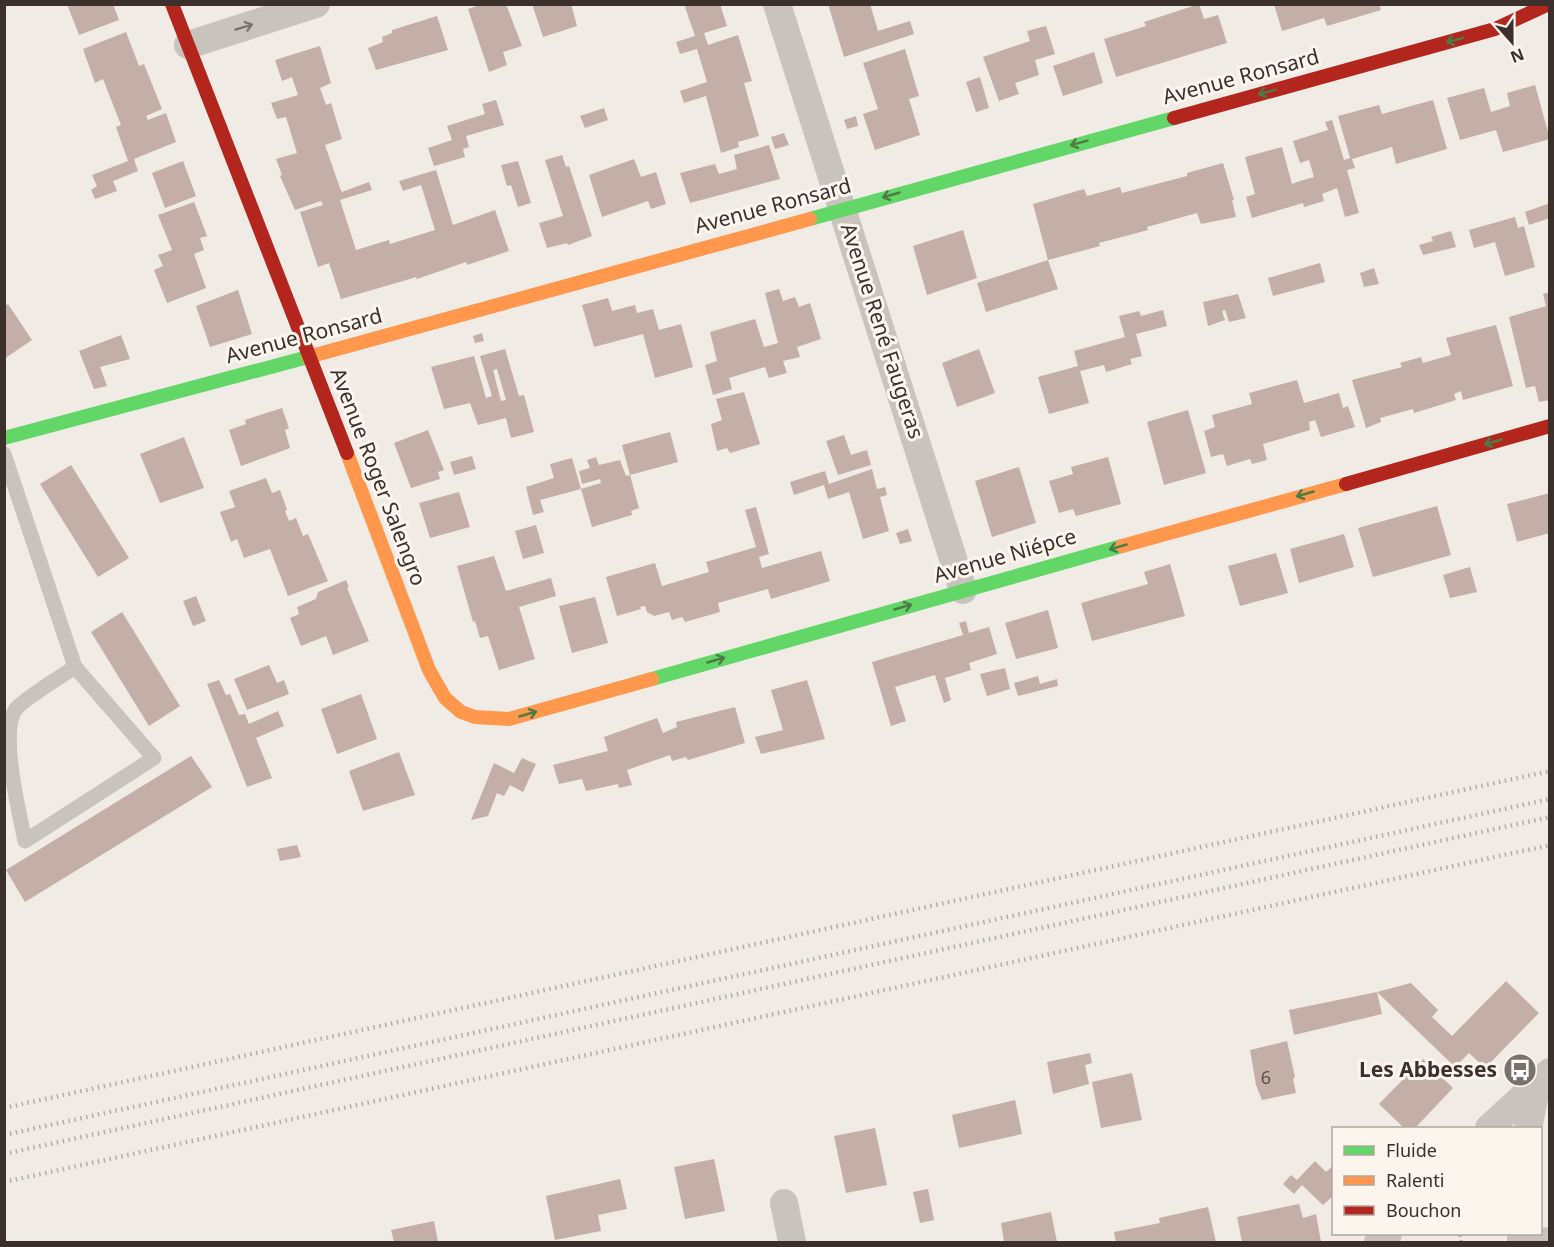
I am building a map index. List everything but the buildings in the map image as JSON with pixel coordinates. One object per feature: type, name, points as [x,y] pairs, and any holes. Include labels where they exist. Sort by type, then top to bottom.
[{"type":"street","name":"Avenue Roger Salengro","points":[[172,4],[433,679],[448,704],[470,716]]},
{"type":"street","points":[[188,45],[316,4]]},
{"type":"street","name":"Avenue René Faugeras","points":[[777,4],[963,590]]},
{"type":"street","name":"Avenue Ronsard","points":[[4,438],[309,357],[1495,29],[1549,4]]},
{"type":"street","name":"Avenue Niépce","points":[[470,716],[509,719],[1550,426]]},
{"type":"street","points":[[1490,1127],[1544,1078]]},
{"type":"street","points":[[1528,1127],[1544,1078]]},
{"type":"street","points":[[784,1203],[792,1242]]},
{"type":"street","points":[[1540,1242],[1550,1240]]},
{"type":"lane","points":[[4,454],[75,667],[154,758],[25,841],[8,776],[8,730],[15,710],[75,667]]},
{"type":"railway","points":[[4,1108],[1550,771]]},
{"type":"railway","points":[[4,1135],[1550,799]]},
{"type":"railway","points":[[4,1154],[1550,817]]},
{"type":"railway","points":[[4,1182],[1550,845]]},
{"type":"traffic: fast","points":[[810,219],[1174,118]]},
{"type":"traffic: fast","points":[[4,438],[308,357]]},
{"type":"traffic: fast","points":[[652,679],[1122,546]]},
{"type":"traffic: slow","points":[[308,357],[810,219]]},
{"type":"traffic: slow","points":[[347,453],[429,670],[445,698],[461,712],[475,717],[509,719],[652,679]]},
{"type":"traffic: slow","points":[[1122,546],[1346,484]]},
{"type":"traffic: jam","points":[[172,4],[347,453]]},
{"type":"traffic: jam","points":[[1174,118],[1495,29],[1549,4]]},
{"type":"traffic: jam","points":[[1346,484],[1550,426]]},
{"type":"place","name":"Les Abbesses","points":[[1520,1070]]}]
